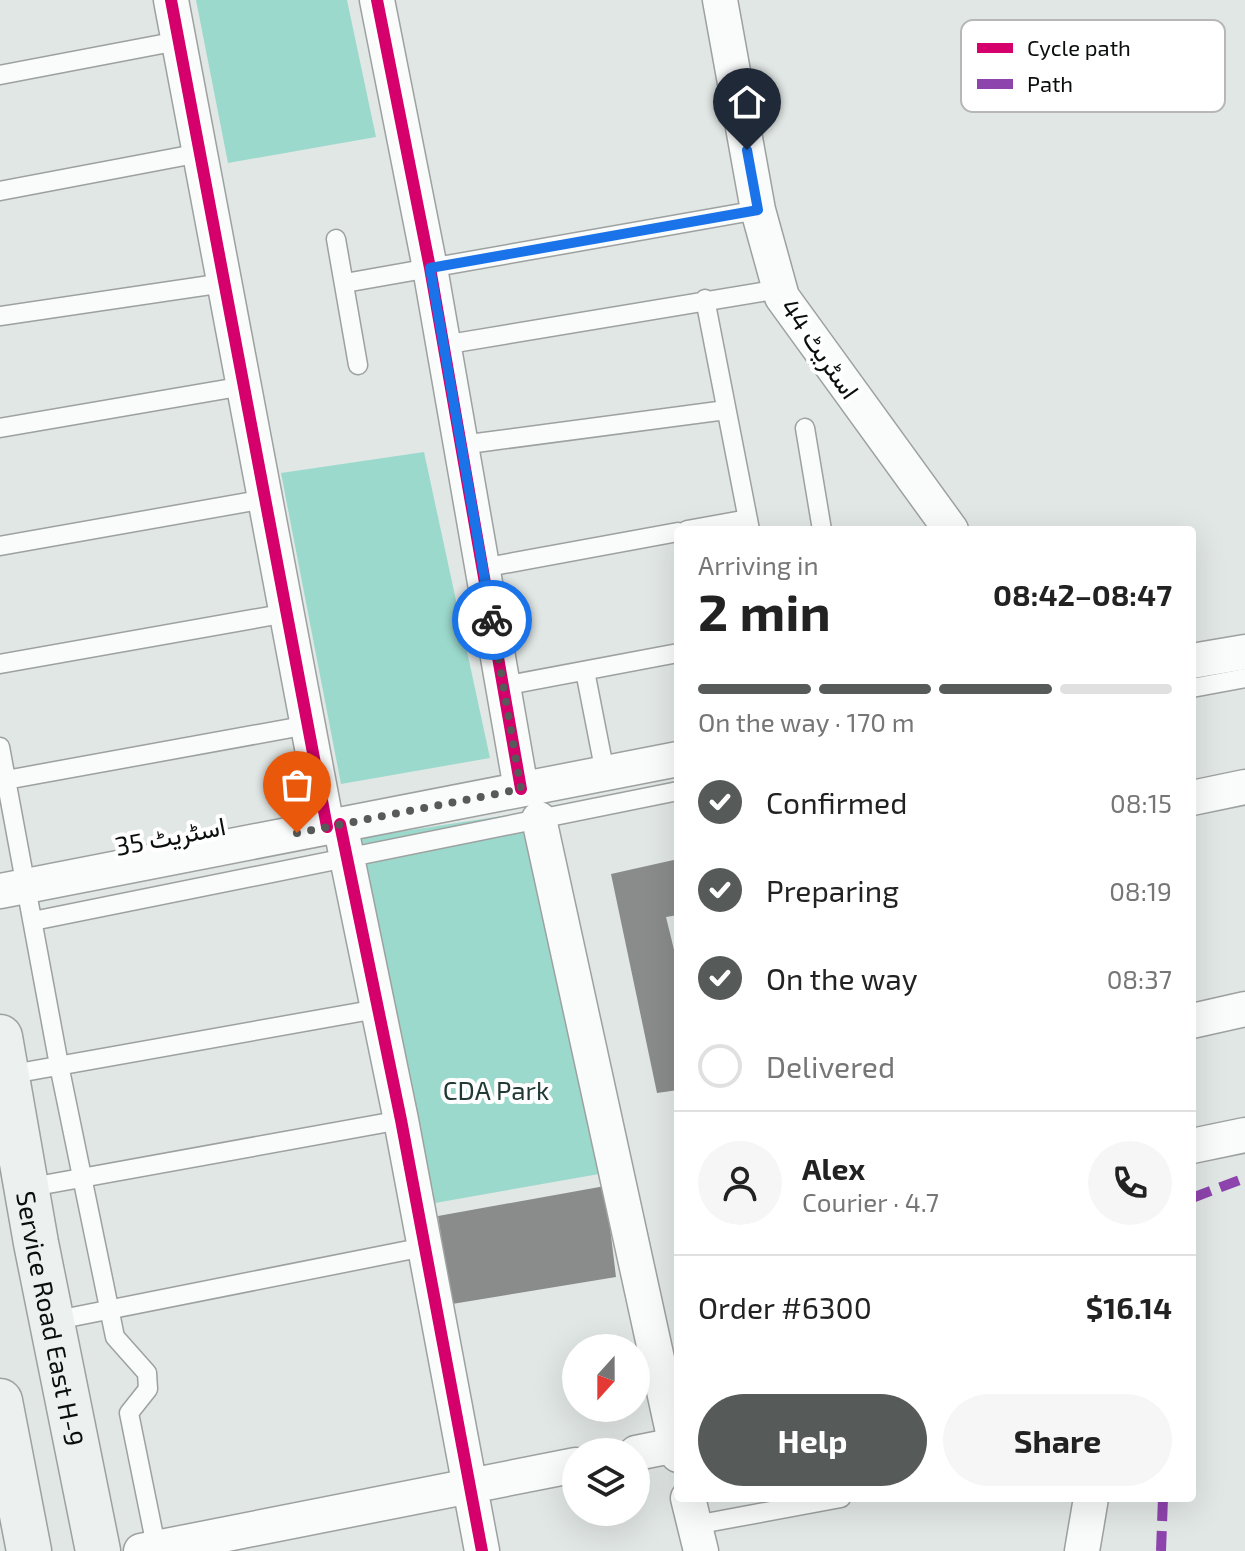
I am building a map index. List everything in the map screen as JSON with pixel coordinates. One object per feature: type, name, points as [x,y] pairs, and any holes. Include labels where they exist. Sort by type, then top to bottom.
[{"type":"main road","name":"Service Road East H-9","points":[[3,1056],[26,1188],[18,1246],[52,1321],[98,1551]]},
{"type":"main road","points":[[0,1401],[29,1551]]},
{"type":"street","points":[[171,0],[308,725],[345,859],[401,1120],[482,1551]]},
{"type":"street","points":[[377,0],[430,268],[521,789]]},
{"type":"street","name":"اسٹریٹ 44","points":[[720,0],[758,210],[780,289],[948,526]]},
{"type":"street","points":[[1196,660],[1245,652]]},
{"type":"street","name":"اسٹریٹ 35","points":[[13,888],[674,760]]},
{"type":"street","points":[[1196,797],[1245,787]]},
{"type":"street","points":[[539,819],[674,1436]]},
{"type":"street","points":[[1196,1020],[1245,1009]]},
{"type":"street","points":[[1196,1145],[1245,1135]]},
{"type":"street","points":[[650,1452],[674,1450]]},
{"type":"street","points":[[152,1550],[562,1468]]},
{"type":"street","points":[[1082,1551],[1090,1502]]},
{"type":"lane","points":[[0,75],[178,41]]},
{"type":"lane","points":[[0,191],[200,153]]},
{"type":"lane","points":[[345,283],[758,210]]},
{"type":"lane","points":[[336,239],[358,365]]},
{"type":"lane","points":[[0,316],[224,283]]},
{"type":"lane","points":[[443,345],[705,299],[780,289]]},
{"type":"lane","points":[[705,299],[749,524],[728,526]]},
{"type":"lane","points":[[0,428],[244,386]]},
{"type":"lane","points":[[461,445],[726,410]]},
{"type":"lane","points":[[805,428],[821,526]]},
{"type":"lane","points":[[0,546],[265,499]]},
{"type":"lane","points":[[482,568],[674,533]]},
{"type":"lane","points":[[0,664],[287,613]]},
{"type":"lane","points":[[503,686],[674,654]]},
{"type":"lane","points":[[585,671],[605,773]]},
{"type":"lane","points":[[1196,687],[1245,678]]},
{"type":"lane","points":[[6,780],[308,725]]},
{"type":"lane","points":[[0,747],[6,780],[13,888],[33,921],[115,1337],[147,1373],[148,1389],[129,1413],[152,1550]]},
{"type":"lane","points":[[33,921],[674,792]]},
{"type":"lane","points":[[3,1056],[59,1065],[377,1009]]},
{"type":"lane","points":[[26,1188],[401,1120]]},
{"type":"lane","points":[[52,1321],[109,1307],[424,1247]]},
{"type":"lane","points":[[695,1525],[819,1502]]},
{"type":"green space","points":[[196,0],[347,0],[376,137],[228,163]]},
{"type":"green space","points":[[424,452],[490,758],[341,784],[281,473]]},
{"type":"green space","name":"CDA Park","points":[[522,813],[599,1174],[435,1203],[359,838]]},
{"type":"building","points":[[674,860],[674,916],[666,917],[674,950],[674,1091],[657,1093],[611,874]]},
{"type":"building","points":[[605,1186],[616,1277],[452,1304],[438,1216]]},
{"type":"marked path","points":[[1196,1196],[1245,1178]]},
{"type":"marked path","points":[[1161,1551],[1163,1502]]},
{"type":"cycle path","points":[[171,0],[327,827]]},
{"type":"cycle path","points":[[377,0],[430,268],[521,789]]},
{"type":"cycle path","points":[[340,824],[401,1120],[482,1551]]},
{"type":"way so far","points":[[297,833],[521,789],[492,620]]},
{"type":"route","points":[[492,620],[430,268],[758,210],[747,150]]}]
